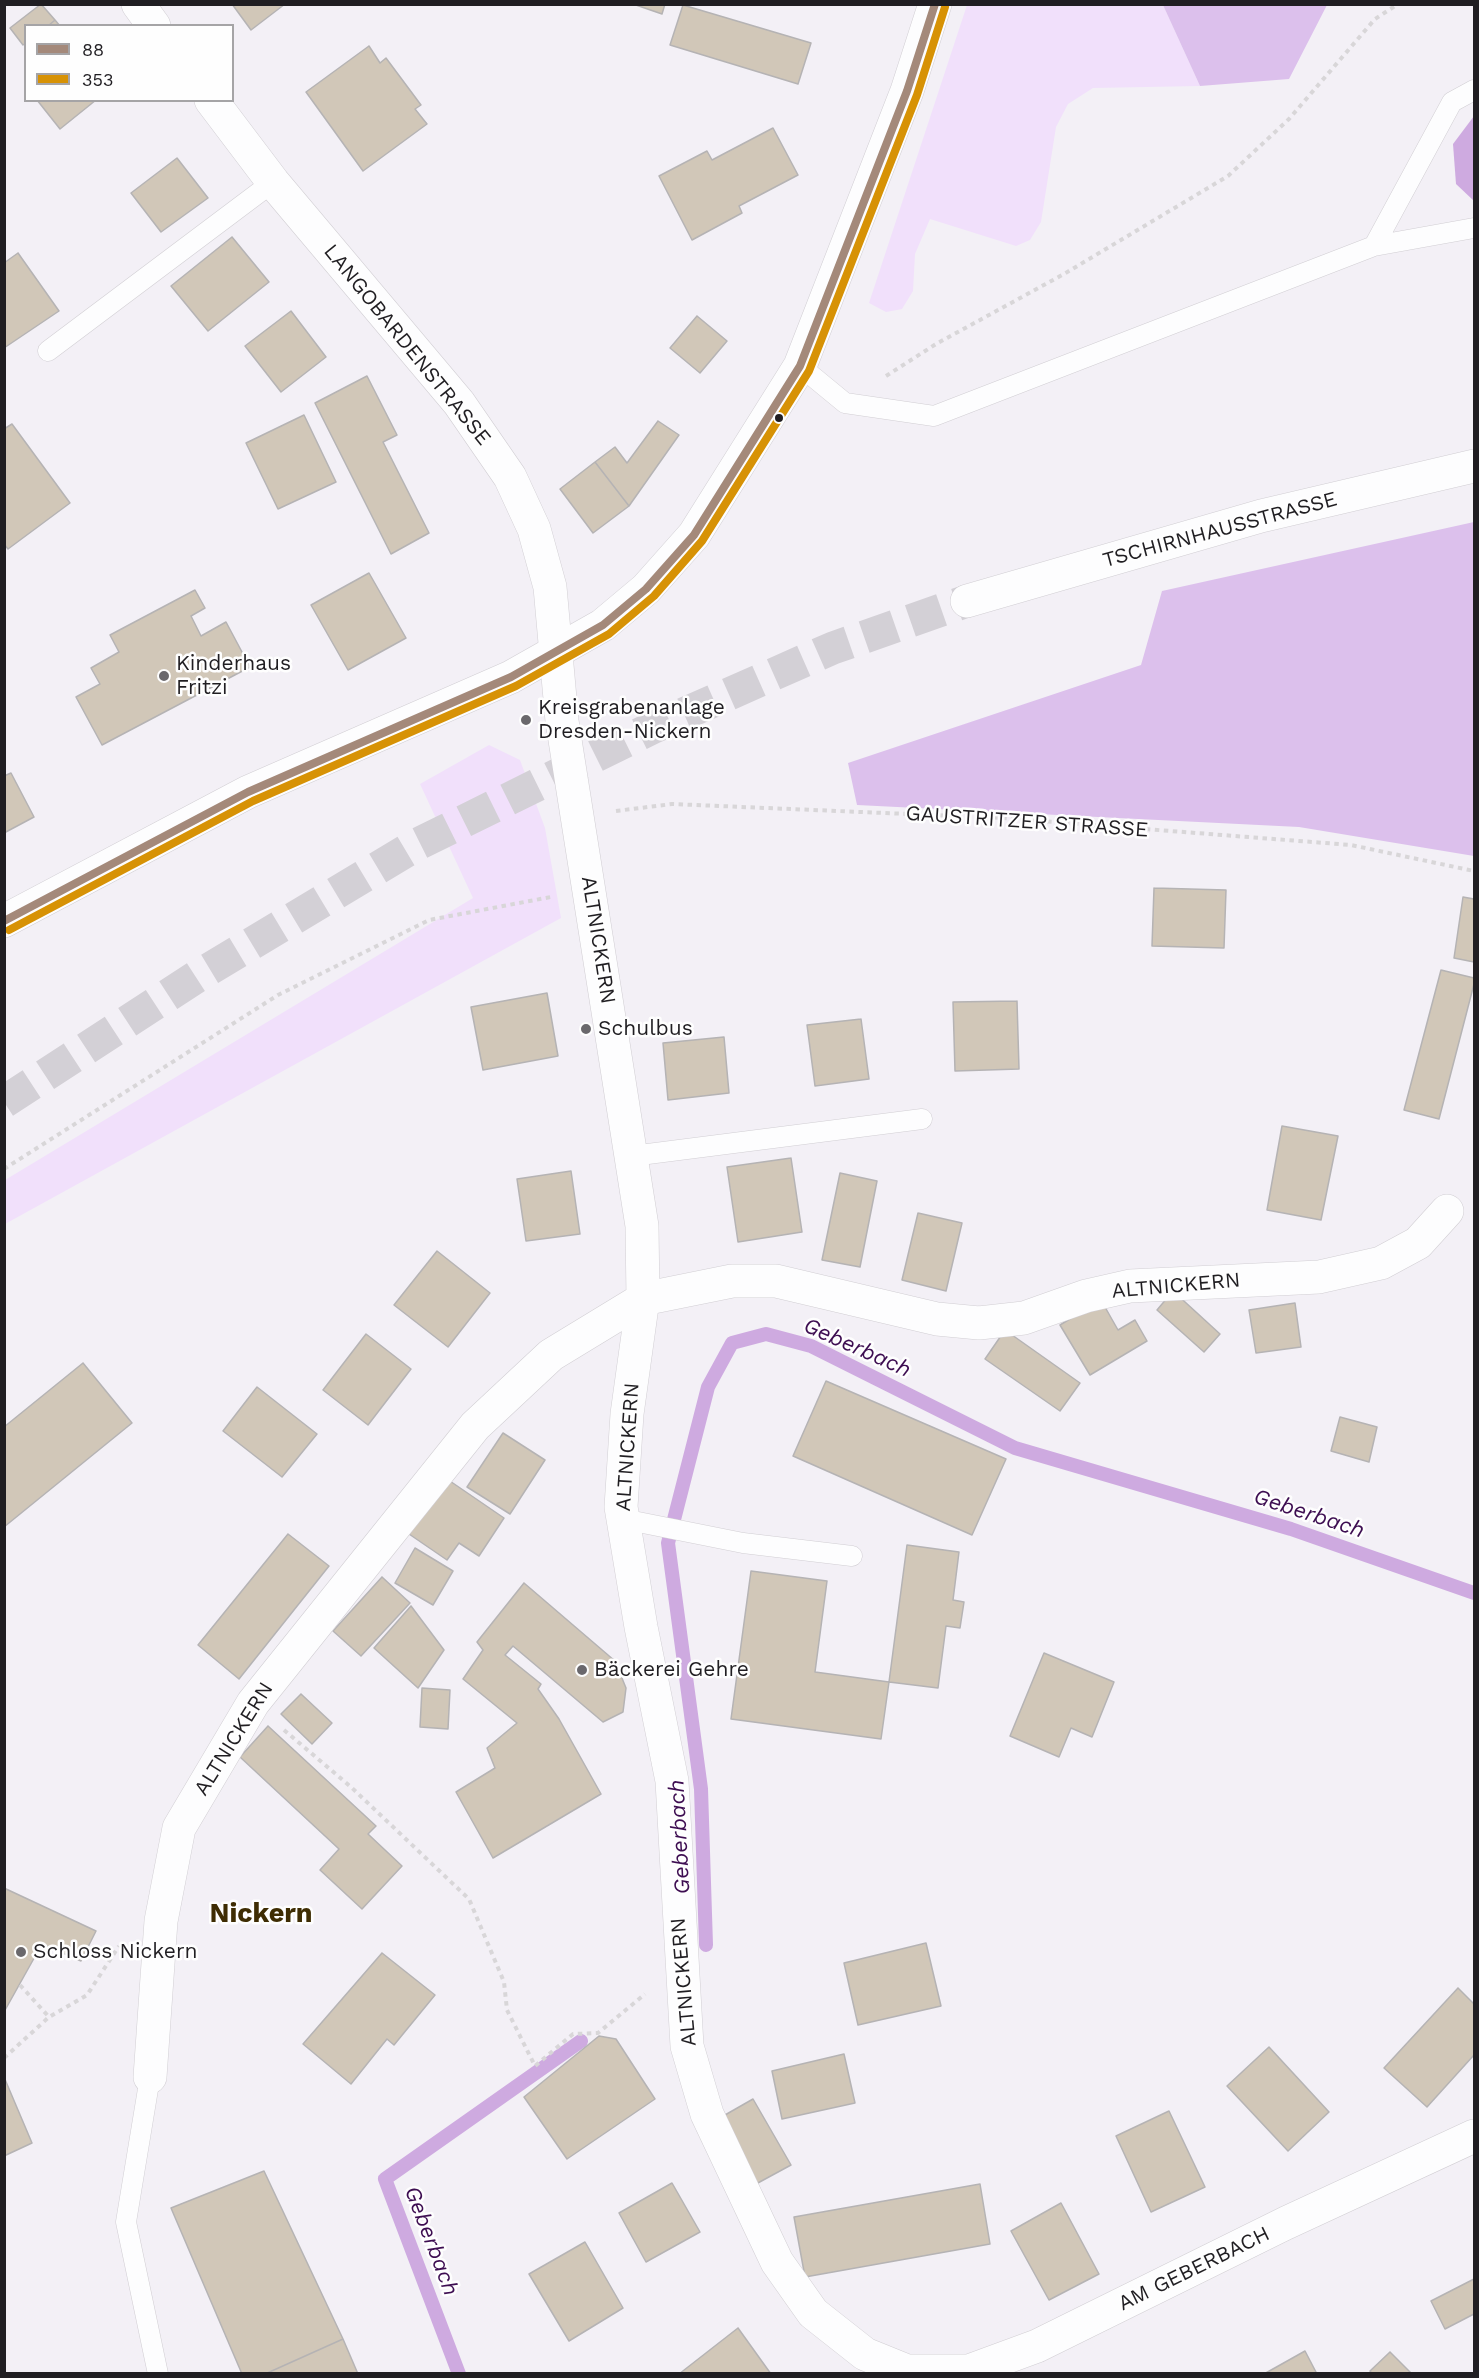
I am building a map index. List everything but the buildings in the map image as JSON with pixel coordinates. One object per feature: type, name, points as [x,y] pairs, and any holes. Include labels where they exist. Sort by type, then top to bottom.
[{"type":"street","points":[[138,4],[153,24]]},
{"type":"street","points":[[4,921],[248,792],[511,677],[603,625],[646,589],[694,535],[800,366],[907,91],[935,4]]},
{"type":"street","name":"LANGOBARDENSTRASSE","points":[[213,102],[273,182],[459,403],[510,477],[534,529],[550,587],[556,652]]},
{"type":"street","name":"TSCHIRNHAUSSTRASSE","points":[[967,602],[1261,516],[1474,466]]},
{"type":"street","name":"ALTNICKERN","points":[[556,652],[562,721],[642,1226],[643,1299],[627,1414],[621,1507],[641,1627],[672,1780],[680,1965],[687,2046],[707,2114],[777,2262],[813,2313],[865,2354],[907,2372]]},
{"type":"street","name":"ALTNICKERN","points":[[150,2077],[161,1922],[179,1828],[253,1703],[475,1426],[551,1355],[643,1299],[732,1281],[776,1281],[937,1319],[979,1323],[1024,1318],[1086,1296],[1130,1286],[1319,1277],[1381,1263],[1418,1243],[1447,1211]]},
{"type":"street","name":"AM GEBERBACH","points":[[907,2372],[969,2371],[1037,2346],[1286,2223],[1474,2136]]},
{"type":"lane","points":[[1374,246],[1452,102],[1474,90]]},
{"type":"lane","points":[[48,351],[273,182]]},
{"type":"lane","points":[[800,366],[845,403],[934,416],[1374,246],[1474,228]]},
{"type":"lane","points":[[632,1156],[922,1119]]},
{"type":"lane","points":[[623,1520],[743,1543],[852,1556]]},
{"type":"lane","points":[[150,2077],[126,2222],[158,2373]]},
{"type":"path","points":[[845,403],[936,344],[1064,274],[1228,176],[1289,119],[1375,19],[1398,4]]},
{"type":"path","name":"GAUSTRITZER STRASSE","points":[[578,816],[672,804],[1003,818],[1351,845],[1474,871]]},
{"type":"path","points":[[4,1169],[278,995],[429,920],[590,890]]},
{"type":"path","points":[[253,1703],[351,1787],[470,1899],[504,1983],[507,2010],[535,2066],[573,2034],[598,2033],[680,1965]]},
{"type":"path","points":[[4,2058],[50,2017],[87,1995],[118,1947],[161,1922]]},
{"type":"path","points":[[20,1985],[50,2017]]},
{"type":"shaded area","points":[[967,5],[1163,5],[1200,86],[1093,88],[1068,104],[1056,127],[1041,222],[1030,240],[1016,246],[930,219],[915,254],[913,291],[902,309],[886,312],[869,303]]},
{"type":"shaded area","points":[[1163,5],[1327,5],[1289,79],[1200,86]]},
{"type":"shaded area","points":[[1474,116],[1474,201],[1456,184],[1453,144]]},
{"type":"shaded area","points":[[1474,522],[1474,856],[1299,827],[857,805],[848,763],[1141,665],[1162,591]]},
{"type":"shaded area","points":[[489,745],[520,760],[545,828],[561,918],[5,1224],[5,1180],[473,898],[420,784]]},
{"type":"waterway","name":"Geberbach","points":[[706,1945],[701,1789],[668,1543],[708,1387],[732,1343],[766,1334],[811,1346],[1015,1448],[1291,1529],[1474,1593]]},
{"type":"waterway","name":"Geberbach","points":[[459,2374],[385,2179],[581,2041]]},
{"type":"tunnel","points":[[4,1102],[196,977],[416,845],[652,728],[833,648],[967,601]]},
{"type":"transit line","name":"88","points":[[4,921],[248,792],[511,677],[603,625],[646,589],[694,535],[800,366],[907,91],[935,4]]},
{"type":"transit line","name":"353","points":[[9,930],[253,801],[516,686],[609,634],[654,596],[702,541],[809,371],[917,95],[945,7]]},
{"type":"place","name":"Kinderhaus Fritzi","points":[[164,676]]},
{"type":"place","name":"Kreisgrabenanlage Dresden-Nickern","points":[[526,720]]},
{"type":"place","name":"Schulbus","points":[[586,1029]]},
{"type":"place","name":"Bäckerei Gehre","points":[[582,1670]]},
{"type":"place","name":"Schloss Nickern","points":[[21,1952]]},
{"type":"district","name":"Nickern","points":[[261,1914]]}]
